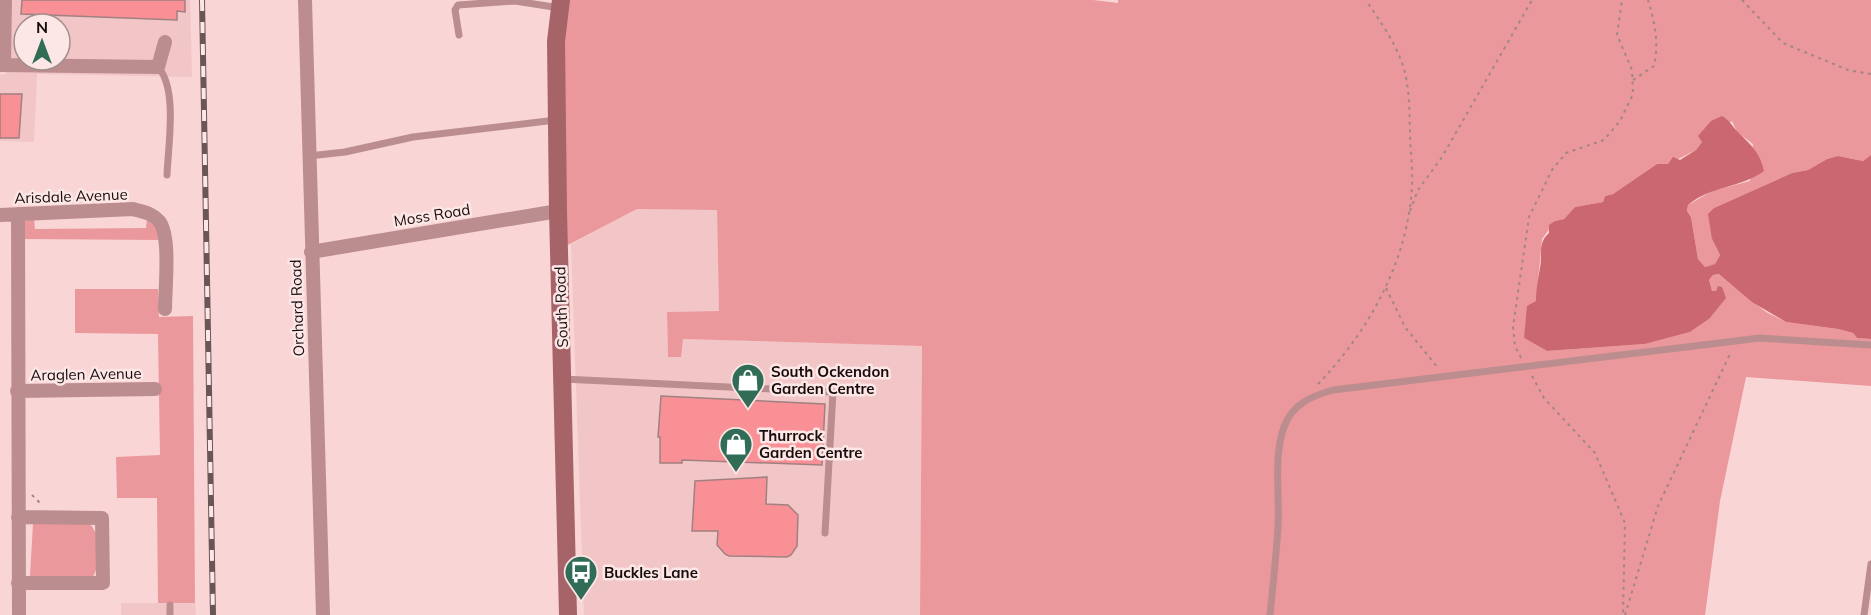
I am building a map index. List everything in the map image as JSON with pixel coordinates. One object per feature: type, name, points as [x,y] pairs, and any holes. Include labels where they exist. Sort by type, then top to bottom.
[{"type":"main road","name":"South Road","points":[[560,4],[556,41],[558,211],[568,615]]},
{"type":"street","points":[[5,0],[2,65],[158,67],[165,42]]},
{"type":"street","name":"Orchard Road","points":[[305,0],[323,615]]},
{"type":"street","name":"Arisdale Avenue","points":[[0,215],[133,209],[151,214],[160,222],[165,237],[165,309]]},
{"type":"street","name":"Moss Road","points":[[311,252],[558,211]]},
{"type":"street","name":"Araglen Avenue","points":[[18,214],[19,615]]},
{"type":"street","name":"Araglen Avenue","points":[[17,391],[155,389]]},
{"type":"street","points":[[18,517],[102,518],[103,583],[18,583]]},
{"type":"lane","points":[[459,35],[455,10],[458,6],[514,1],[560,4]]},
{"type":"lane","points":[[158,67],[168,84],[167,175]]},
{"type":"lane","points":[[309,156],[345,152],[413,137],[557,120]]},
{"type":"lane","points":[[1270,615],[1278,527],[1280,444],[1284,425],[1297,405],[1313,395],[1333,390],[1760,338],[1871,345]]},
{"type":"lane","points":[[563,379],[603,383],[833,392],[825,533]]},
{"type":"lane","points":[[1864,615],[1871,564]]},
{"type":"lane","points":[[170,605],[170,615]]},
{"type":"path","points":[[1366,0],[1396,46],[1407,80],[1412,185],[1408,217]]},
{"type":"path","points":[[1316,386],[1354,340],[1386,288],[1418,190],[1442,157],[1532,0]]},
{"type":"path","points":[[1622,0],[1617,35],[1632,70],[1633,94],[1614,130],[1604,140],[1566,153],[1552,170],[1529,217],[1513,327],[1515,346],[1544,398],[1596,453],[1625,523],[1624,615]]},
{"type":"path","points":[[1633,80],[1654,66],[1657,50],[1656,31],[1648,0]]},
{"type":"path","points":[[1742,0],[1783,43],[1848,70],[1871,74]]},
{"type":"path","points":[[1386,288],[1405,327],[1446,376]]},
{"type":"path","points":[[1624,615],[1658,506],[1713,385],[1737,341]]},
{"type":"path","points":[[17,481],[56,517]]},
{"type":"shaded area","points":[[9,0],[190,0],[192,77],[37,74],[34,142],[0,141],[0,75],[6,74]]},
{"type":"shaded area","points":[[566,0],[1093,0],[1118,3],[1118,0],[1871,0],[1871,155],[1863,161],[1838,156],[1827,159],[1808,170],[1792,173],[1714,208],[1712,239],[1720,255],[1715,264],[1705,267],[1698,259],[1691,217],[1687,211],[1688,205],[1712,191],[1750,181],[1753,144],[1737,132],[1732,121],[1702,142],[1696,150],[1668,164],[1657,164],[1613,194],[1605,196],[1603,202],[1575,207],[1564,219],[1555,221],[1542,239],[1536,301],[1524,338],[1547,351],[1645,344],[1690,332],[1709,319],[1716,291],[1712,291],[1709,280],[1713,275],[1719,274],[1766,312],[1786,322],[1838,329],[1853,333],[1857,338],[1871,339],[1871,386],[1746,377],[1720,501],[1705,615],[920,615],[922,346],[683,339],[681,357],[668,357],[667,312],[719,311],[717,210],[637,209],[564,247],[562,47]]},
{"type":"shaded area","points":[[1722,116],[1755,150],[1764,171],[1746,181],[1706,194],[1688,205],[1687,211],[1691,217],[1698,259],[1705,267],[1715,264],[1720,255],[1712,239],[1708,214],[1714,208],[1792,173],[1808,170],[1827,159],[1838,156],[1863,161],[1871,155],[1871,339],[1857,338],[1853,333],[1838,329],[1786,322],[1752,302],[1719,274],[1713,275],[1709,280],[1712,291],[1716,291],[1718,286],[1722,287],[1726,298],[1709,319],[1690,332],[1645,344],[1547,351],[1524,338],[1527,306],[1536,301],[1542,245],[1549,233],[1549,225],[1564,219],[1575,207],[1603,202],[1605,196],[1613,194],[1657,164],[1668,164],[1673,157],[1680,160],[1696,150],[1702,142],[1698,136],[1711,121]]},
{"type":"shaded area","name":"South Ockendon Garden Centre","points":[[637,209],[717,210],[719,311],[667,312],[668,357],[683,339],[922,346],[920,615],[584,615],[571,244]]},
{"type":"shaded area","points":[[34,219],[35,229],[146,228],[147,219],[159,230],[160,240],[23,239],[22,222]]},
{"type":"shaded area","points":[[75,289],[158,289],[159,317],[193,316],[195,603],[158,603],[157,498],[117,498],[116,457],[160,455],[158,334],[75,333]]},
{"type":"shaded area","points":[[33,524],[90,524],[99,544],[99,558],[92,579],[30,576]]},
{"type":"shaded area","points":[[121,603],[195,603],[196,615],[121,615]]},
{"type":"building","points":[[22,0],[185,0],[185,12],[177,11],[177,20],[72,16],[72,12],[21,12]]},
{"type":"building","points":[[0,94],[22,94],[19,138],[0,138]]},
{"type":"building","points":[[661,396],[825,404],[822,465],[682,460],[682,463],[660,463],[660,437],[658,437]]},
{"type":"building","points":[[767,477],[766,504],[788,505],[798,515],[797,546],[791,555],[787,557],[729,556],[717,545],[718,531],[692,531],[695,481]]},
{"type":"railway","points":[[202,0],[213,615]]},
{"type":"place","name":"South Ockendon Garden Centre","points":[[748,409]]},
{"type":"place","name":"Thurrock Garden Centre","points":[[736,473]]},
{"type":"place","name":"Buckles Lane","points":[[581,601]]}]
